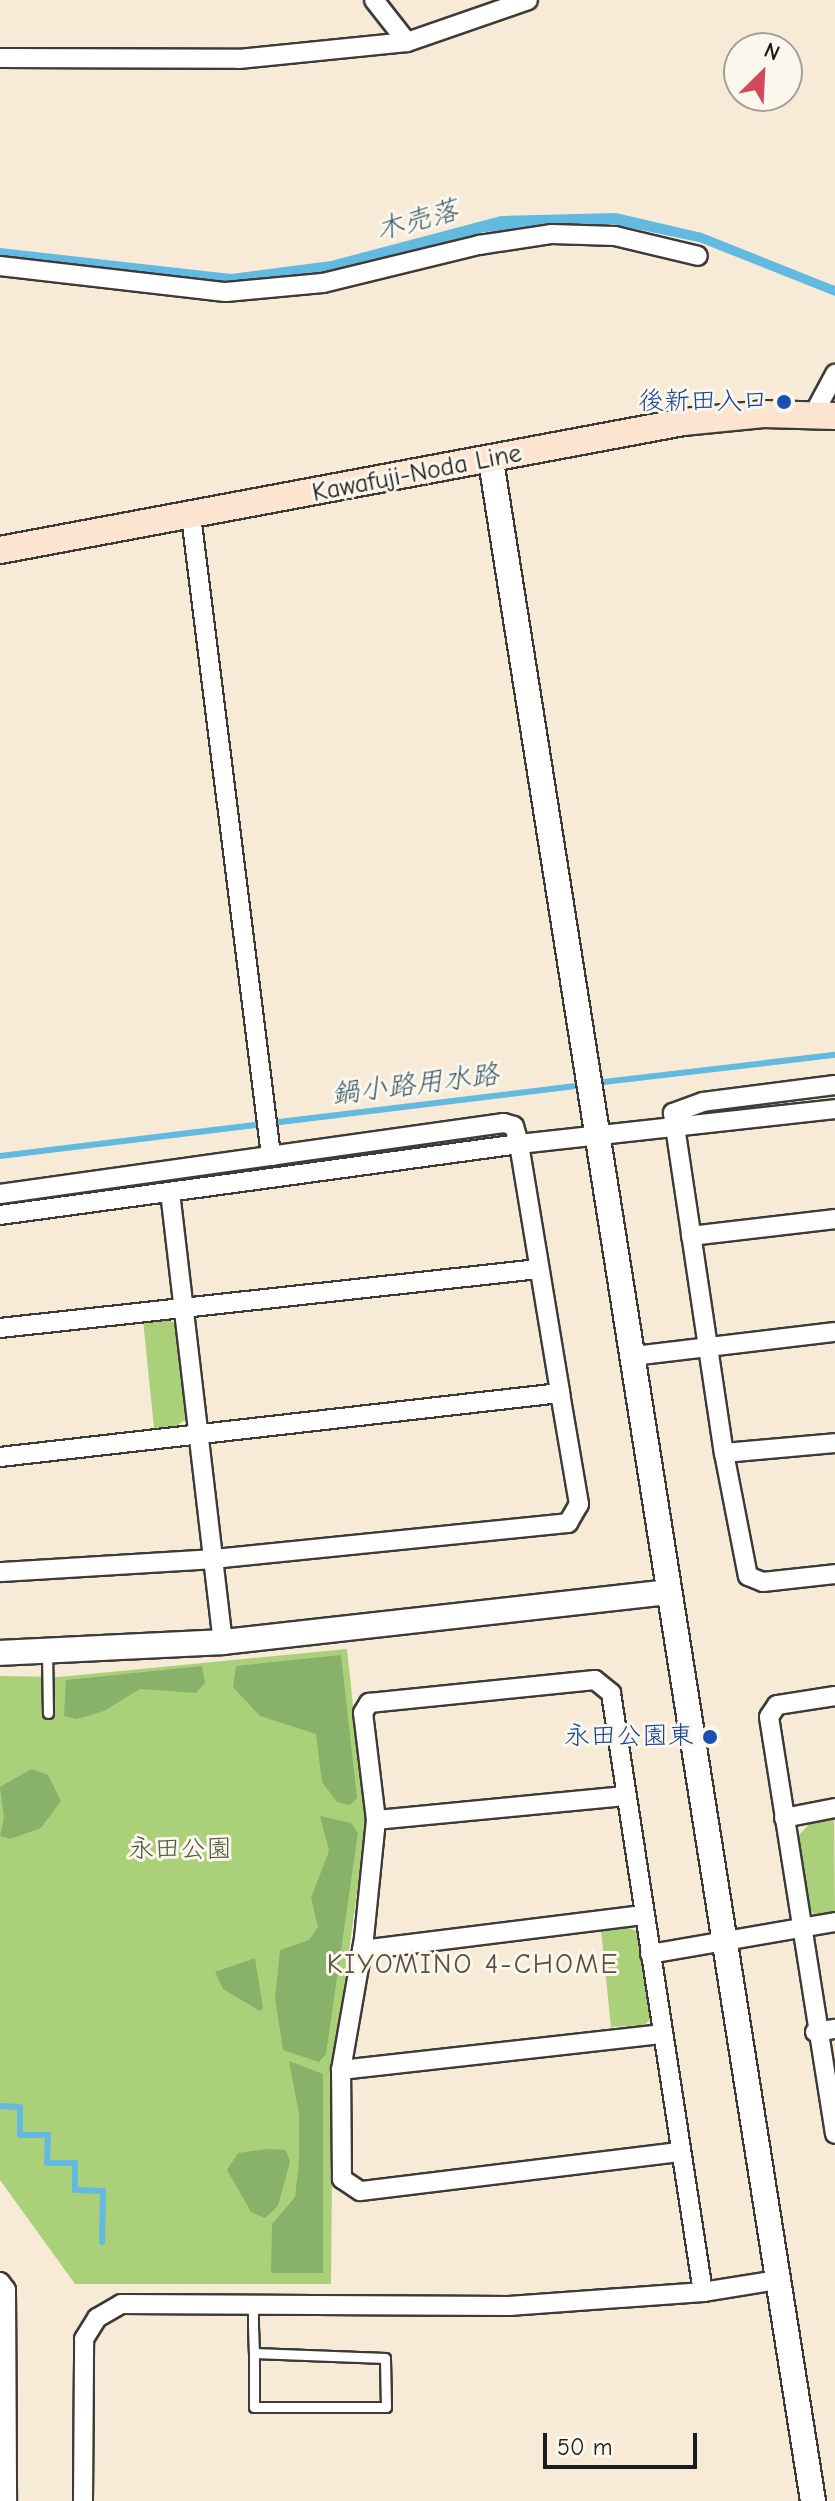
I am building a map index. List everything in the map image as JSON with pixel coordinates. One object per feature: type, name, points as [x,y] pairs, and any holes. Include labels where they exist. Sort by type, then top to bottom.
[{"type":"main road","name":"Kawafuji-Noda Line","points":[[0,550],[491,461],[683,422],[824,416]]},
{"type":"street","points":[[374,0],[407,42]]},
{"type":"street","points":[[0,58],[239,59],[407,42],[528,0]]},
{"type":"street","points":[[0,266],[226,292],[323,283],[479,245],[552,234],[615,236],[698,256]]},
{"type":"street","points":[[824,416],[835,374]]},
{"type":"street","points":[[491,461],[813,2501]]},
{"type":"street","points":[[191,516],[271,1156]]},
{"type":"street","points":[[835,1085],[681,1108],[673,1113],[724,1453],[748,1576],[763,1582],[835,1574]]},
{"type":"street","points":[[0,1215],[595,1133],[835,1109]]},
{"type":"street","points":[[0,1194],[504,1123],[514,1126],[579,1504],[568,1523],[214,1559],[0,1572]]},
{"type":"street","points":[[170,1192],[223,1642]]},
{"type":"street","points":[[691,1236],[835,1219]]},
{"type":"street","points":[[0,1328],[539,1269]]},
{"type":"street","points":[[633,1356],[707,1344],[835,1332]]},
{"type":"street","points":[[0,1457],[560,1393]]},
{"type":"street","points":[[724,1453],[835,1443]]},
{"type":"street","points":[[0,1653],[223,1642],[669,1592]]},
{"type":"street","points":[[679,2152],[360,2191],[342,2179],[341,2070],[362,1950],[376,1820],[363,1713],[369,1703],[595,1680],[611,1693],[624,1796],[703,2292]]},
{"type":"street","points":[[835,1696],[772,1709],[784,1818],[815,2032],[835,2134]]},
{"type":"street","points":[[376,1820],[624,1796]]},
{"type":"street","points":[[784,1818],[835,1808]]},
{"type":"street","points":[[362,1950],[643,1915]]},
{"type":"street","points":[[650,1954],[835,1922]]},
{"type":"street","points":[[815,2032],[835,2029]]},
{"type":"street","points":[[341,2070],[663,2034]]},
{"type":"street","points":[[83,2501],[84,2339],[97,2318],[121,2304],[509,2306],[703,2292],[778,2280]]},
{"type":"street","points":[[0,2282],[6,2290],[3,2441],[7,2501]]},
{"type":"lane","points":[[47,1651],[48,1713]]},
{"type":"lane","points":[[253,2307],[254,2407],[386,2407],[385,2358],[254,2353]]},
{"type":"green space","points":[[168,1318],[179,1327],[181,1383],[185,1383],[190,1417],[176,1426],[154,1428],[143,1320]]},
{"type":"green space","name":"永田公園","points":[[347,1649],[366,1828],[333,2066],[331,2284],[75,2284],[0,2180],[0,1676],[59,1677]]},
{"type":"green space","points":[[341,1655],[357,1798],[350,1805],[337,1802],[322,1782],[316,1734],[260,1716],[233,1687],[236,1666]]},
{"type":"green space","points":[[202,1666],[205,1683],[196,1693],[140,1689],[104,1711],[77,1719],[64,1716],[66,1680]]},
{"type":"green space","points":[[31,1769],[48,1775],[61,1801],[41,1828],[10,1839],[0,1836],[4,1818],[0,1787]]},
{"type":"green space","points":[[320,1816],[351,1823],[358,1833],[326,2054],[319,2062],[283,2050],[275,1998],[280,1950],[309,1940],[318,1927],[311,1898],[329,1851]]},
{"type":"green space","points":[[834,1818],[835,1912],[816,1916],[809,1909],[798,1836],[812,1821]]},
{"type":"green space","points":[[627,1927],[636,1931],[641,1944],[651,2019],[644,2025],[611,2027],[601,1930]]},
{"type":"green space","points":[[255,1958],[263,2008],[260,2011],[223,1989],[215,1972]]},
{"type":"green space","points":[[289,2061],[323,2074],[323,2273],[271,2273],[272,2224],[295,2197],[299,2162],[299,2114]]},
{"type":"green space","points":[[286,2150],[290,2162],[278,2206],[265,2218],[251,2212],[227,2170],[238,2153]]},
{"type":"water","points":[[616,213],[702,233],[835,286],[835,296],[699,242],[612,224],[484,232],[327,273],[229,283],[0,257],[0,248],[231,274],[331,261],[501,216]]},
{"type":"waterway","name":"鍋小路用水路","points":[[595,1083],[835,1055]]},
{"type":"waterway","name":"鍋小路用水路","points":[[0,1156],[584,1085]]},
{"type":"waterway","points":[[0,2106],[20,2107],[20,2135],[48,2135],[47,2163],[75,2163],[75,2190],[103,2191],[102,2242]]},
{"type":"place","name":"後新田入口","points":[[784,402]]},
{"type":"place","name":"永田公園東","points":[[710,1737]]},
{"type":"district","name":"KIYOMINO 4-CHOME","points":[[473,1964]]},
{"type":"water label","name":"木売落","points":[[417,220]]}]
